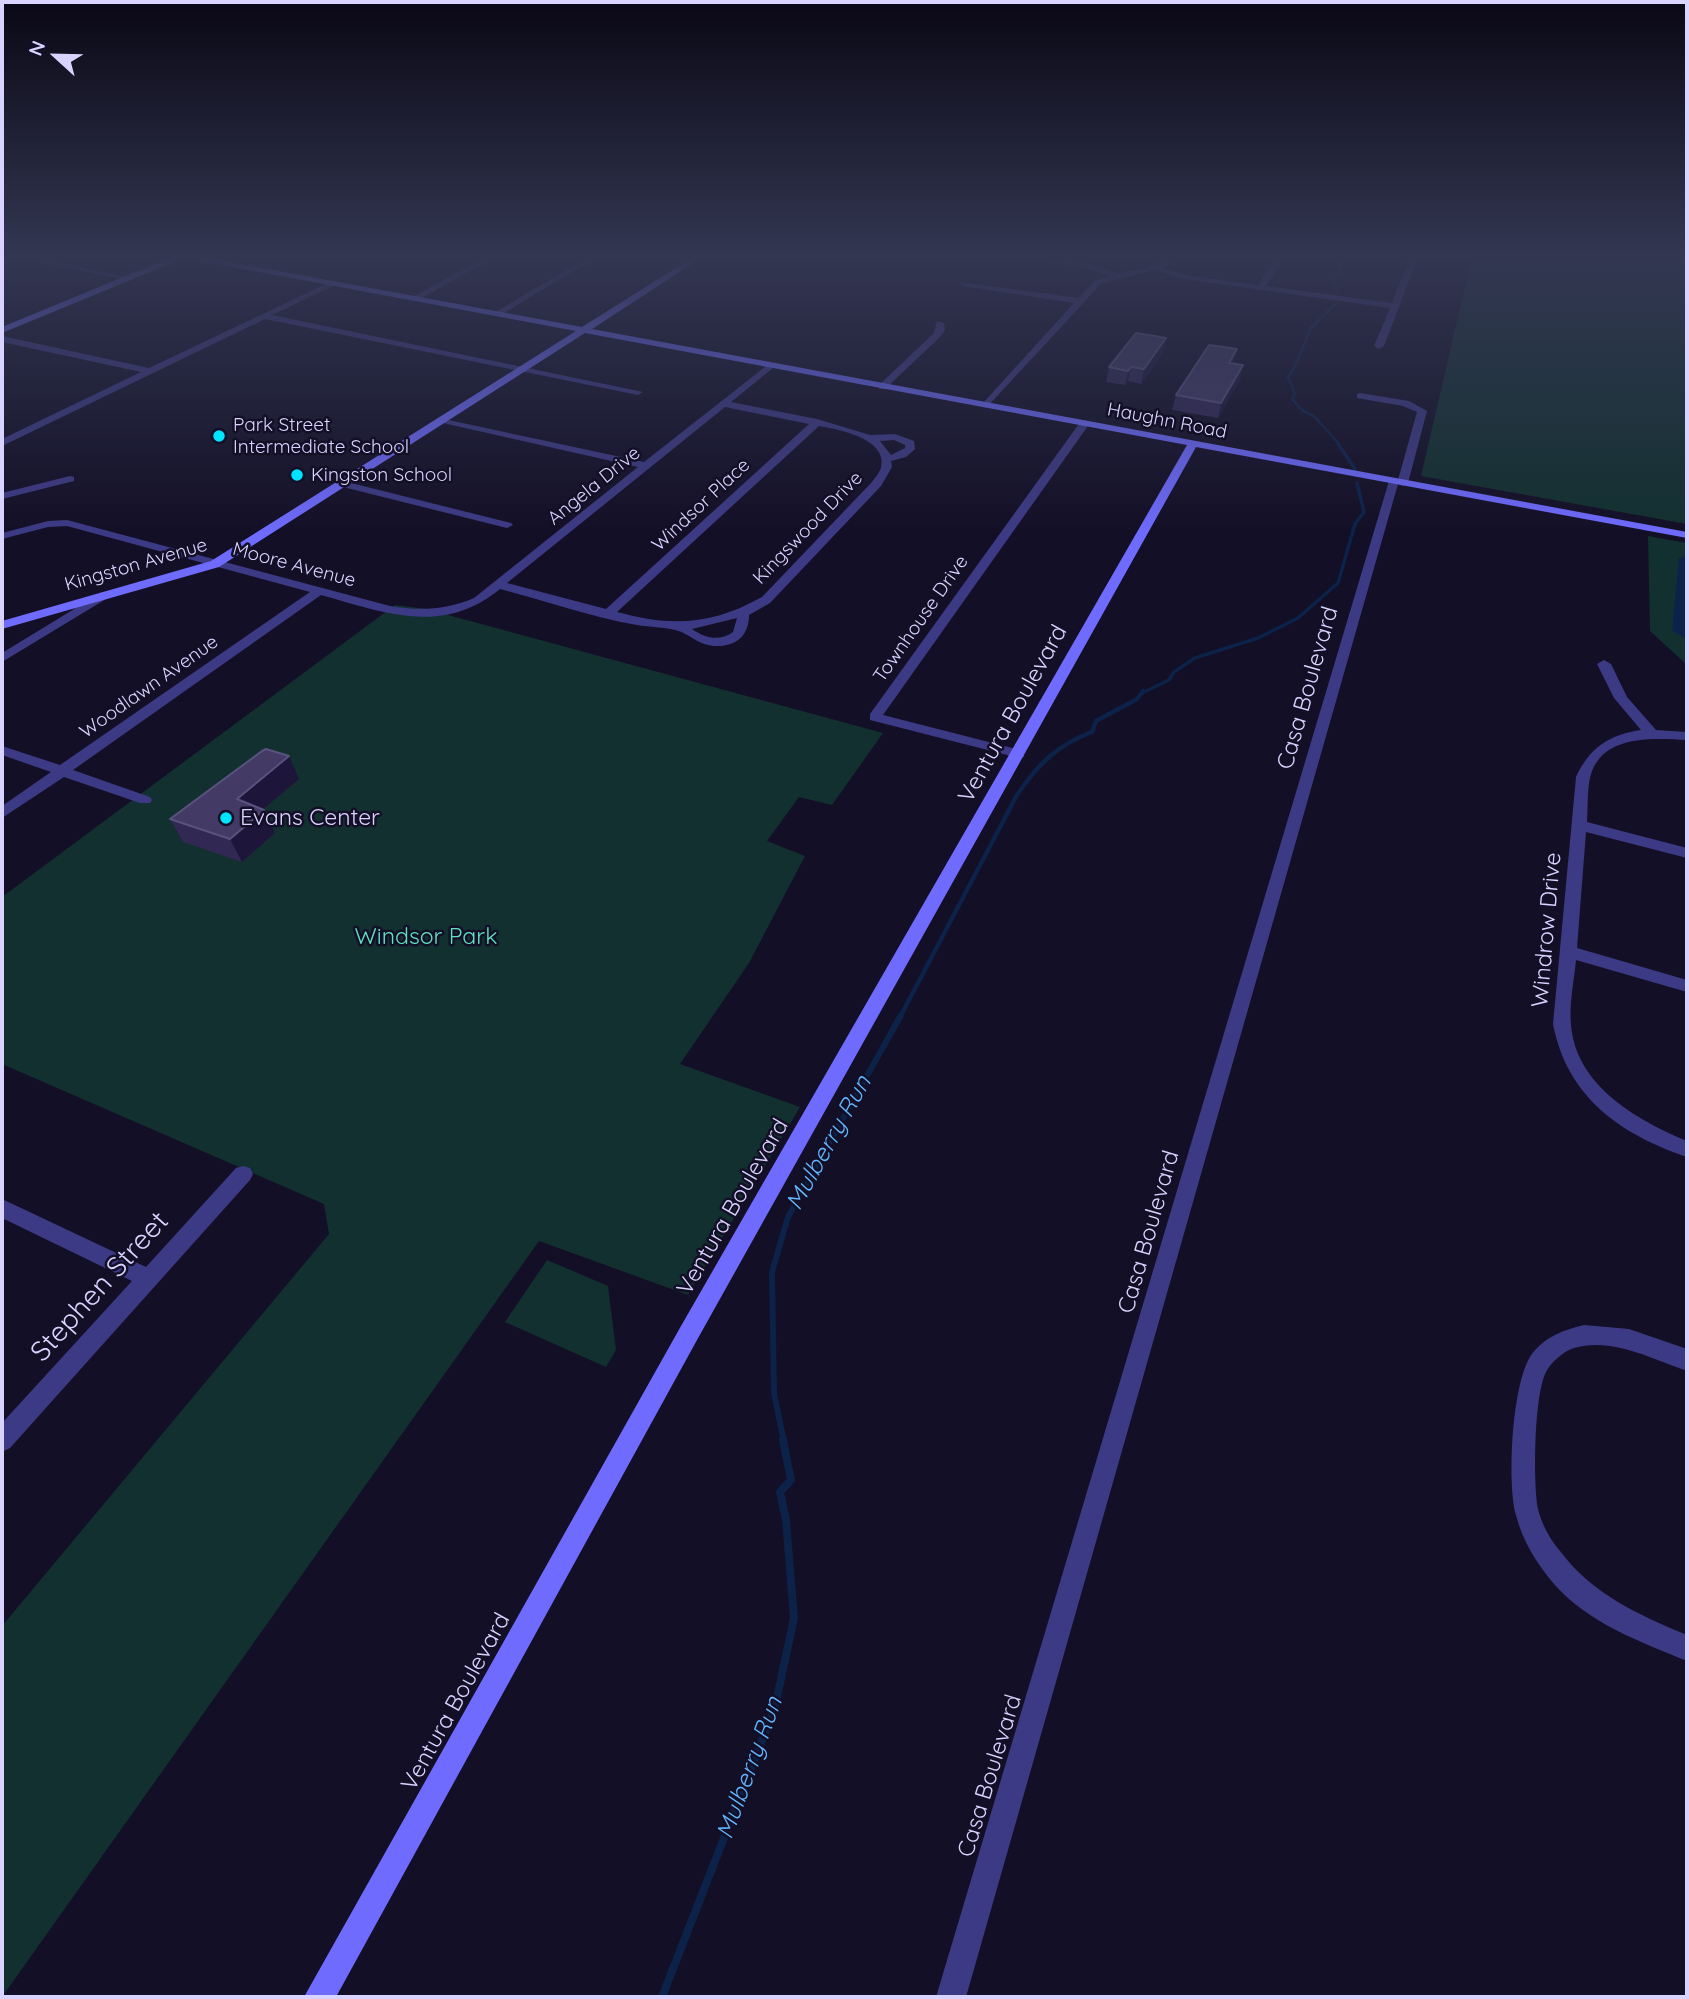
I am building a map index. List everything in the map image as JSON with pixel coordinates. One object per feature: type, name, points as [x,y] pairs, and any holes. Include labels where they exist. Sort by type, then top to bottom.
[{"type":"street","points":[[49,349],[148,371]]},
{"type":"street","points":[[2,443],[193,349]]},
{"type":"street","points":[[426,349],[638,392]]},
{"type":"street","name":"Kingston Avenue","points":[[2,625],[215,564],[554,349]]},
{"type":"street","name":"Haughn Road","points":[[681,349],[1687,536]]},
{"type":"street","points":[[882,387],[921,349]]},
{"type":"street","points":[[986,405],[1036,349]]},
{"type":"street","name":"Angela Drive","points":[[431,614],[469,605],[499,585],[771,366]]},
{"type":"street","name":"Casa Boulevard","points":[[951,1997],[1422,411],[1406,403],[1360,396]]},
{"type":"street","name":"Kingswood Drive","points":[[499,585],[608,614],[683,627],[743,613],[778,590],[877,484],[888,467],[887,459],[883,450],[871,438],[846,428],[724,404]]},
{"type":"street","points":[[443,420],[647,466]]},
{"type":"street","name":"Windsor Place","points":[[608,614],[817,422]]},
{"type":"street","name":"Townhouse Drive","points":[[1019,754],[875,717],[1085,423]]},
{"type":"street","name":"Kingswood Drive","points":[[871,438],[895,437],[910,443],[907,452],[887,459]]},
{"type":"street","name":"Ventura Boulevard","points":[[320,1997],[689,1333],[1193,443]]},
{"type":"street","points":[[2,496],[70,479]]},
{"type":"street","points":[[343,484],[507,525]]},
{"type":"street","name":"Moore Avenue","points":[[2,536],[48,524],[67,523],[389,610],[412,615],[431,614]]},
{"type":"street","name":"Woodlawn Avenue","points":[[2,813],[318,592]]},
{"type":"street","points":[[2,658],[102,596]]},
{"type":"street","name":"Kingswood Drive","points":[[683,627],[698,639],[723,643],[734,638],[741,629],[743,613]]},
{"type":"street","points":[[1604,664],[1621,698],[1652,734]]},
{"type":"street","name":"Windrow Drive","points":[[1687,736],[1652,734],[1615,740],[1597,751],[1588,762],[1583,777],[1562,1024],[1564,1045],[1575,1069],[1594,1094],[1620,1115],[1653,1135],[1687,1149]]},
{"type":"street","points":[[2,750],[145,800]]},
{"type":"street","points":[[1579,825],[1687,853]]},
{"type":"street","points":[[1569,953],[1687,986]]},
{"type":"street","name":"Stephen Street","points":[[2,1440],[243,1174]]},
{"type":"street","points":[[2,1208],[148,1278]]},
{"type":"street","points":[[1687,1360],[1613,1337],[1589,1335],[1567,1339],[1550,1351],[1538,1364],[1532,1381],[1523,1484],[1525,1508],[1535,1536],[1552,1562],[1574,1586],[1600,1606],[1632,1624],[1687,1647]]},
{"type":"green space","points":[[1450,349],[1687,349],[1687,524],[1421,476]]},
{"type":"green space","points":[[1648,536],[1687,543],[1687,665],[1650,631]]},
{"type":"green space","name":"Windsor Park","points":[[395,605],[426,609],[883,733],[832,805],[799,797],[767,841],[805,856],[749,963],[680,1064],[800,1107],[688,1295],[539,1241],[2,1997],[2,1626],[329,1234],[324,1204],[2,1064],[2,897]]},
{"type":"green space","points":[[547,1260],[608,1286],[616,1350],[606,1367],[505,1322]]},
{"type":"water","points":[[1687,556],[1687,639],[1672,631],[1679,558]]},
{"type":"building","points":[[1123,349],[1158,349],[1144,369],[1131,367],[1128,371],[1109,367]]},
{"type":"building","points":[[1206,349],[1237,349],[1229,363],[1243,365],[1221,403],[1176,395]]},
{"type":"building","points":[[266,749],[289,756],[237,799],[264,810],[230,839],[170,819],[262,751]]},
{"type":"waterway","name":"Mulberry Run","points":[[1302,349],[1288,377],[1295,394],[1292,399],[1303,411],[1314,416],[1340,445]]},
{"type":"waterway","name":"Mulberry Run","points":[[1338,444],[1355,469]]},
{"type":"waterway","name":"Mulberry Run","points":[[1142,693],[1169,680],[1174,672],[1195,658],[1258,638],[1298,618],[1338,583],[1355,524],[1364,512],[1357,483]]},
{"type":"waterway","name":"Mulberry Run","points":[[900,1017],[1025,784],[1058,749],[1092,732],[1096,721],[1137,699],[1143,691]]},
{"type":"waterway","name":"Mulberry Run","points":[[784,1442],[774,1393],[772,1272],[788,1217],[901,1015]]},
{"type":"waterway","name":"Mulberry Run","points":[[662,1997],[775,1707],[794,1618],[786,1520],[780,1492],[791,1480],[783,1440]]},
{"type":"place","name":"Park Street Intermediate School","points":[[219,436]]},
{"type":"place","name":"Kingston School","points":[[297,475]]},
{"type":"place","name":"Evans Center","points":[[226,818]]}]
